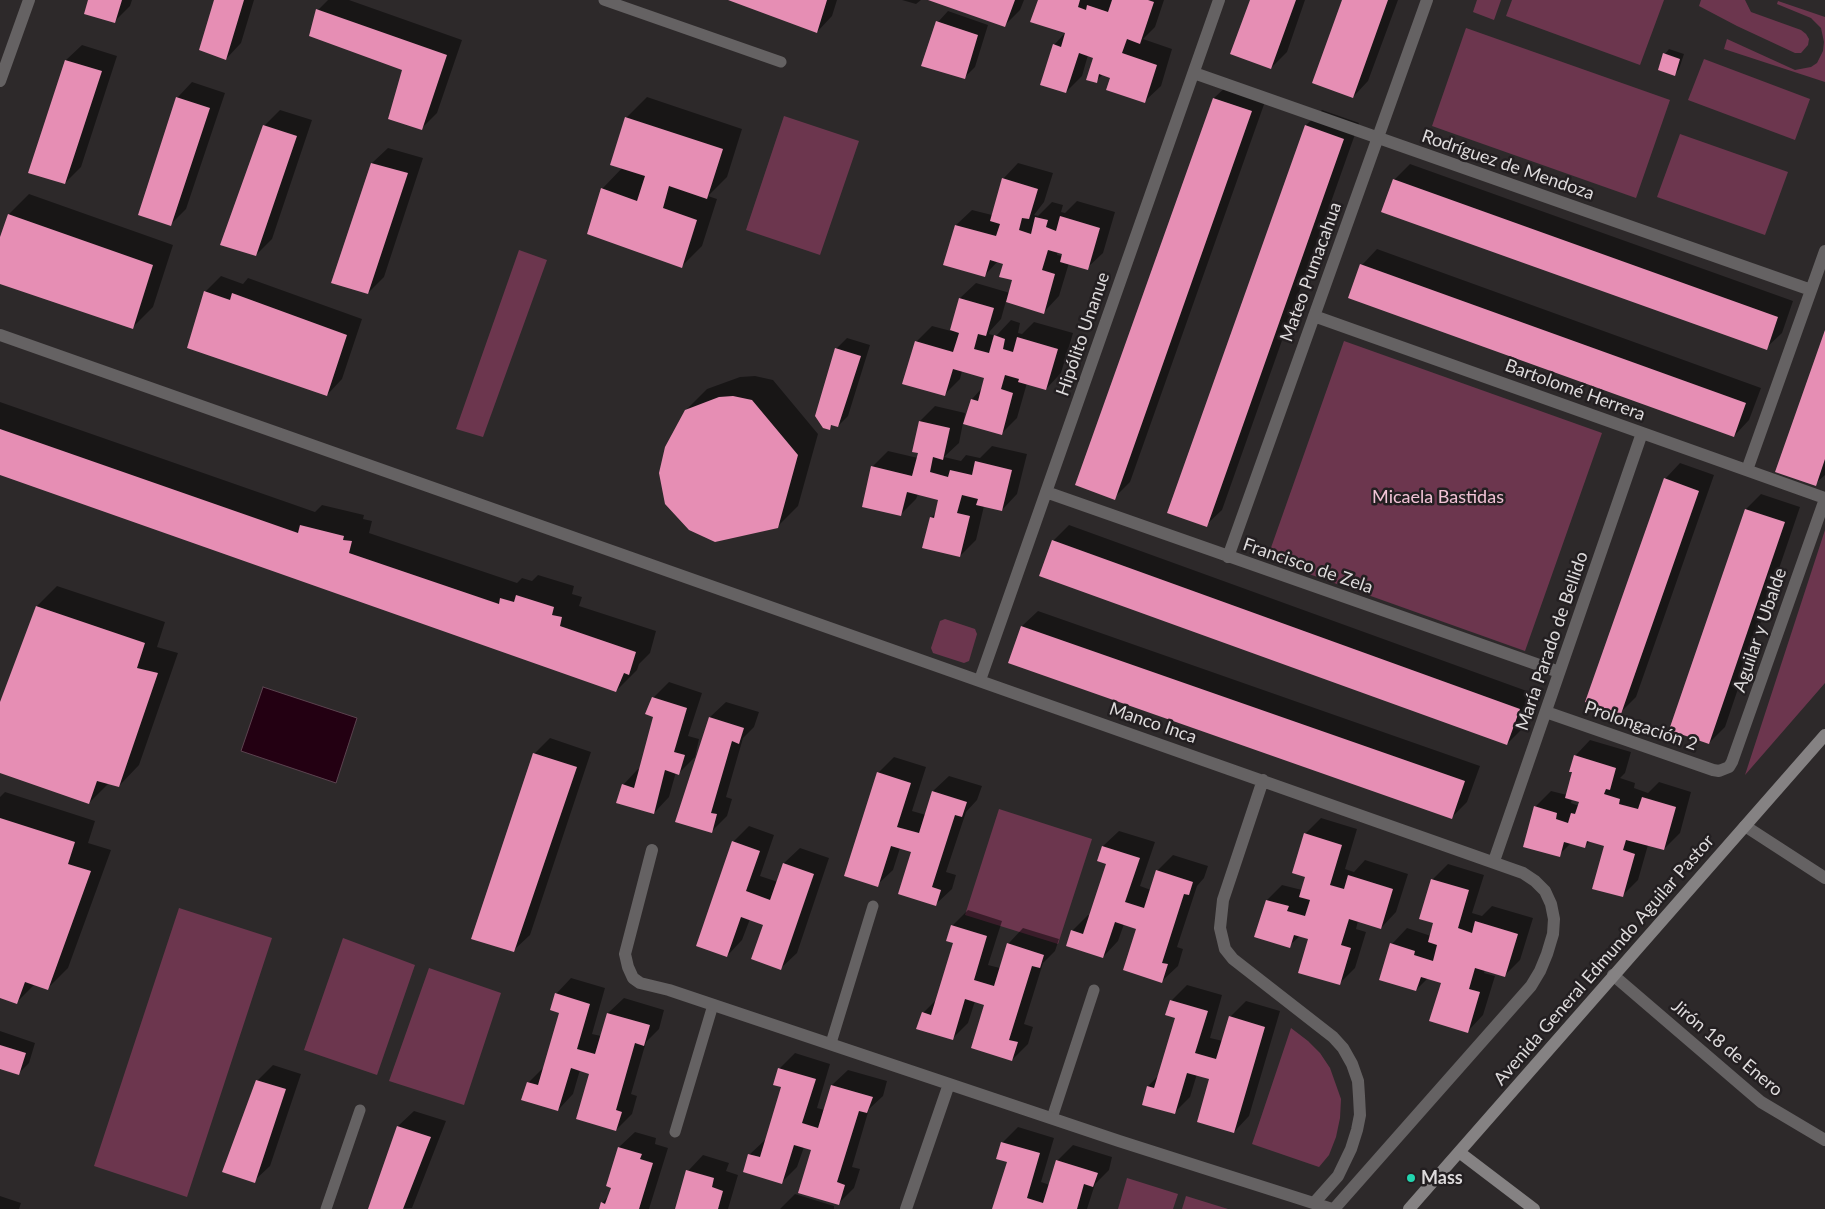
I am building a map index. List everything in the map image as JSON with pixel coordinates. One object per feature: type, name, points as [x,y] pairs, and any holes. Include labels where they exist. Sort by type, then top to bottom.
[{"type":"street","points":[[0,81],[29,0]]},
{"type":"street","name":"Hipólito Unanue","points":[[980,680],[1219,0]]},
{"type":"street","name":"Mateo Pumacahua","points":[[1228,556],[1426,0]]},
{"type":"street","name":"Rodríguez de Mendoza","points":[[1194,73],[1811,290]]},
{"type":"street","points":[[1747,470],[1825,251]]},
{"type":"street","name":"Bartolomé Herrera","points":[[1314,316],[1825,498]]},
{"type":"street","name":"Manco Inca","points":[[0,335],[1494,861],[1524,873],[1535,880],[1545,891],[1551,904],[1554,919],[1553,934],[1547,954],[1531,986],[1333,1209]]},
{"type":"street","name":"María Parado de Bellido","points":[[1494,861],[1642,433]]},
{"type":"street","name":"Francisco de Zela","points":[[1046,492],[1559,672]]},
{"type":"street","name":"Aguilar y Ubalde","points":[[1724,770],[1732,762],[1825,498]]},
{"type":"street","name":"Prolongación 2","points":[[1546,712],[1713,770],[1724,770]]},
{"type":"street","name":"Avenida General Edmundo Aguilar Pastor","points":[[1409,1209],[1825,735]]},
{"type":"street","points":[[1263,780],[1223,900],[1220,928],[1225,949],[1234,959],[1333,1037],[1343,1048],[1358,1081],[1360,1114],[1351,1149],[1338,1176],[1314,1203]]},
{"type":"street","points":[[1745,826],[1825,878]]},
{"type":"street","points":[[652,850],[625,954],[633,978],[640,983],[669,990],[1052,1118],[1333,1209]]},
{"type":"street","name":"Jirón 18 de Enero","points":[[1613,975],[1761,1102],[1825,1140]]},
{"type":"street","points":[[906,1209],[949,1084]]},
{"type":"street","points":[[1459,1152],[1534,1209]]},
{"type":"lane","points":[[604,0],[781,62]]},
{"type":"lane","points":[[831,1043],[873,906]]},
{"type":"lane","points":[[1052,1118],[1094,990]]},
{"type":"lane","points":[[675,1132],[713,1005]]},
{"type":"lane","points":[[326,1209],[360,1110]]},
{"type":"green space","points":[[1477,0],[1501,0],[1494,20],[1473,12]]},
{"type":"green space","points":[[1512,0],[1664,0],[1640,65],[1506,16]]},
{"type":"green space","points":[[1701,0],[1745,0],[1751,12],[1801,30],[1809,39],[1808,45],[1801,53],[1795,53],[1699,6]]},
{"type":"green space","points":[[1778,1],[1825,17],[1825,82],[1724,49],[1727,39],[1795,70],[1811,67],[1817,63],[1823,51],[1824,42],[1821,28],[1811,18],[1777,4]]},
{"type":"green space","points":[[1466,28],[1670,100],[1636,198],[1432,126]]},
{"type":"green space","points":[[1704,59],[1810,99],[1795,140],[1688,100]]},
{"type":"green space","points":[[784,116],[859,141],[820,255],[746,230]]},
{"type":"green space","points":[[1680,134],[1788,172],[1765,235],[1657,197]]},
{"type":"green space","points":[[519,250],[547,260],[483,437],[456,429]]},
{"type":"green space","name":"Micaela Bastidas","points":[[1344,341],[1602,433],[1525,651],[1267,559]]},
{"type":"green space","points":[[1825,530],[1825,683],[1745,775]]},
{"type":"green space","points":[[945,619],[975,629],[977,634],[969,661],[964,663],[933,653],[931,648],[940,621]]},
{"type":"green space","points":[[999,809],[1092,839],[1058,944],[965,915]]},
{"type":"green space","points":[[179,908],[272,938],[187,1197],[94,1166]]},
{"type":"green space","points":[[343,938],[415,965],[377,1075],[304,1050]]},
{"type":"green space","points":[[429,968],[501,993],[464,1105],[389,1081]]},
{"type":"green space","points":[[1291,1028],[1320,1053],[1330,1068],[1341,1099],[1336,1137],[1329,1155],[1319,1167],[1252,1144]]},
{"type":"green space","points":[[1127,1178],[1178,1194],[1173,1209],[1118,1209]]},
{"type":"green space","points":[[1186,1196],[1228,1209],[1182,1209]]},
{"type":"shaded area","points":[[263,687],[357,718],[336,783],[241,751]]},
{"type":"building","points":[[88,0],[122,0],[115,23],[84,14]]},
{"type":"building","points":[[214,0],[244,0],[226,60],[199,50]]},
{"type":"building","points":[[728,0],[827,0],[817,33]]},
{"type":"building","points":[[928,0],[1015,0],[1005,27]]},
{"type":"building","points":[[1038,0],[1080,0],[1078,7],[1086,10],[1087,5],[1108,12],[1112,0],[1148,0],[1154,2],[1140,44],[1127,39],[1122,53],[1157,65],[1145,103],[1106,90],[1110,78],[1099,74],[1097,83],[1086,80],[1093,58],[1079,53],[1066,93],[1040,85],[1053,44],[1061,47],[1065,33],[1030,22]]},
{"type":"building","points":[[1250,0],[1296,0],[1271,69],[1230,54]]},
{"type":"building","points":[[1342,0],[1388,0],[1353,98],[1312,83]]},
{"type":"building","points":[[316,9],[447,55],[422,130],[388,119],[402,70],[309,36]]},
{"type":"building","points":[[936,21],[978,35],[965,79],[921,66]]},
{"type":"building","points":[[1663,53],[1680,59],[1675,76],[1658,70]]},
{"type":"building","points":[[65,60],[102,71],[65,184],[28,173]]},
{"type":"building","points":[[176,97],[210,108],[171,226],[138,215]]},
{"type":"building","points":[[1213,98],[1252,111],[1115,500],[1075,485]]},
{"type":"building","points":[[625,117],[723,149],[707,199],[669,186],[663,208],[697,220],[682,268],[587,234],[601,188],[637,201],[645,176],[610,165]]},
{"type":"building","points":[[263,125],[297,136],[256,256],[220,245]]},
{"type":"building","points":[[1305,125],[1344,139],[1207,527],[1167,513]]},
{"type":"building","points":[[371,163],[408,173],[368,294],[331,283]]},
{"type":"building","points":[[1002,178],[1038,189],[1029,219],[1022,218],[1019,230],[1031,234],[1035,217],[1048,220],[1046,227],[1056,231],[1060,216],[1100,228],[1088,270],[1060,262],[1062,254],[1048,250],[1042,270],[1055,274],[1044,314],[1006,302],[1012,280],[999,277],[1003,264],[990,260],[985,277],[943,265],[955,225],[996,236],[1000,224],[990,221]]},
{"type":"building","points":[[1393,179],[1778,317],[1767,350],[1381,212]]},
{"type":"building","points":[[8,214],[153,265],[133,329],[0,284],[0,237]]},
{"type":"building","points":[[1360,264],[1746,403],[1734,437],[1348,298]]},
{"type":"building","points":[[204,291],[230,300],[232,293],[347,335],[327,396],[187,348]]},
{"type":"building","points":[[959,298],[994,308],[986,336],[978,334],[974,349],[989,353],[994,335],[1005,339],[1003,349],[1013,352],[1017,337],[1058,349],[1046,390],[1018,382],[1019,379],[1005,375],[1001,389],[1013,393],[1002,435],[963,424],[971,399],[978,401],[984,378],[953,369],[945,396],[902,384],[915,341],[953,352],[959,333],[950,330]]},
{"type":"building","points":[[1825,330],[1825,459],[1816,486],[1775,472]]},
{"type":"building","points":[[835,348],[861,356],[838,427],[831,425],[830,430],[823,428],[815,416]]},
{"type":"building","points":[[733,396],[752,400],[798,455],[778,528],[715,542],[689,530],[665,504],[659,473],[665,447],[685,410],[719,397]]},
{"type":"building","points":[[919,421],[950,428],[943,460],[933,457],[930,472],[948,477],[950,470],[972,475],[975,461],[1012,470],[1002,511],[976,505],[978,499],[962,495],[957,513],[970,516],[960,557],[922,548],[930,517],[934,518],[938,500],[907,492],[901,516],[862,507],[871,466],[912,476],[918,453],[912,452]]},
{"type":"building","points":[[0,429],[298,533],[300,525],[344,536],[343,540],[352,541],[349,553],[499,604],[500,598],[514,602],[516,595],[554,607],[552,615],[562,617],[560,626],[636,652],[629,675],[624,673],[616,692],[0,475]]},
{"type":"building","points":[[1664,478],[1699,491],[1621,714],[1585,702]]},
{"type":"building","points":[[1745,509],[1785,522],[1709,744],[1669,730]]},
{"type":"building","points":[[1052,540],[1520,709],[1507,745],[1039,576]]},
{"type":"building","points":[[36,606],[145,643],[137,668],[158,673],[119,787],[97,781],[89,804],[0,773],[0,702]]},
{"type":"building","points":[[1021,626],[1465,781],[1452,819],[1008,663]]},
{"type":"building","points":[[652,697],[687,708],[674,752],[685,755],[679,775],[665,770],[654,814],[616,803],[622,784],[634,788],[653,717],[645,714]]},
{"type":"building","points":[[709,717],[744,728],[739,744],[732,741],[711,813],[717,814],[712,833],[675,822]]},
{"type":"building","points":[[533,753],[577,767],[514,952],[471,939]]},
{"type":"building","points":[[1574,755],[1616,768],[1610,790],[1606,789],[1604,794],[1620,799],[1619,804],[1638,809],[1642,797],[1676,807],[1664,850],[1626,840],[1623,850],[1635,854],[1623,897],[1592,889],[1604,846],[1587,841],[1585,848],[1564,842],[1560,857],[1523,847],[1534,806],[1557,813],[1556,819],[1568,823],[1571,813],[1575,814],[1579,802],[1565,798],[1572,772],[1569,772]]},
{"type":"building","points":[[877,772],[911,783],[897,827],[919,833],[932,791],[967,802],[962,817],[955,815],[932,887],[941,890],[936,906],[898,894],[911,852],[891,846],[878,887],[844,876]]},
{"type":"building","points":[[0,818],[75,842],[68,864],[91,871],[48,990],[25,982],[17,1004],[0,998]]},
{"type":"building","points":[[1304,833],[1342,845],[1330,885],[1344,889],[1348,875],[1393,889],[1381,929],[1349,919],[1341,945],[1351,948],[1340,985],[1298,973],[1308,939],[1294,935],[1290,948],[1254,937],[1266,900],[1289,906],[1287,911],[1305,916],[1310,900],[1299,897],[1305,877],[1292,873]]},
{"type":"building","points":[[732,841],[760,851],[746,891],[770,900],[783,863],[814,874],[781,970],[751,959],[763,925],[741,917],[727,957],[696,946]]},
{"type":"building","points":[[1102,846],[1140,858],[1125,902],[1144,908],[1156,870],[1193,882],[1189,895],[1184,894],[1162,963],[1168,964],[1162,983],[1123,970],[1136,929],[1115,922],[1103,958],[1066,946],[1071,930],[1083,934],[1106,864],[1097,861]]},
{"type":"building","points":[[1431,879],[1469,890],[1458,928],[1472,933],[1475,921],[1518,934],[1505,977],[1475,968],[1469,989],[1480,992],[1468,1033],[1429,1021],[1441,983],[1421,977],[1416,991],[1379,980],[1390,943],[1415,951],[1414,955],[1433,961],[1437,945],[1428,942],[1433,923],[1419,919]]},
{"type":"building","points":[[951,925],[987,936],[974,980],[994,986],[1007,943],[1044,955],[1040,968],[1032,966],[1009,1040],[1018,1042],[1012,1061],[971,1048],[984,1005],[965,999],[953,1040],[916,1029],[922,1012],[931,1015],[953,943],[946,941]]},
{"type":"building","points":[[555,993],[590,1004],[577,1049],[595,1054],[607,1013],[650,1025],[644,1046],[635,1043],[616,1110],[622,1112],[616,1131],[576,1119],[589,1074],[571,1068],[558,1111],[521,1100],[527,1082],[538,1085],[559,1013],[550,1010]]},
{"type":"building","points":[[1170,1000],[1208,1011],[1195,1053],[1216,1059],[1229,1016],[1265,1027],[1234,1133],[1197,1122],[1209,1079],[1187,1073],[1175,1114],[1142,1105],[1147,1086],[1154,1088],[1175,1018],[1165,1015]]},
{"type":"building","points":[[0,1045],[26,1053],[19,1075],[0,1069]]},
{"type":"building","points":[[778,1068],[816,1079],[802,1123],[818,1128],[831,1085],[873,1097],[867,1113],[859,1111],[837,1182],[845,1185],[839,1205],[798,1193],[811,1150],[794,1145],[782,1184],[743,1172],[748,1154],[760,1157],[781,1087],[773,1085]]},
{"type":"building","points":[[256,1080],[286,1089],[255,1183],[222,1172]]},
{"type":"building","points":[[397,1126],[431,1137],[403,1209],[368,1209]]},
{"type":"building","points":[[1001,1142],[1040,1153],[1027,1198],[1043,1203],[1056,1160],[1098,1173],[1093,1187],[1084,1184],[1077,1209],[992,1209],[1007,1162],[996,1159]]},
{"type":"building","points":[[618,1147],[642,1154],[640,1159],[653,1163],[639,1209],[599,1209],[601,1202],[605,1204],[611,1188],[606,1186]]},
{"type":"building","points":[[686,1170],[714,1178],[712,1187],[723,1191],[718,1209],[675,1209]]},
{"type":"place","name":"Mass","points":[[1411,1178]]}]
